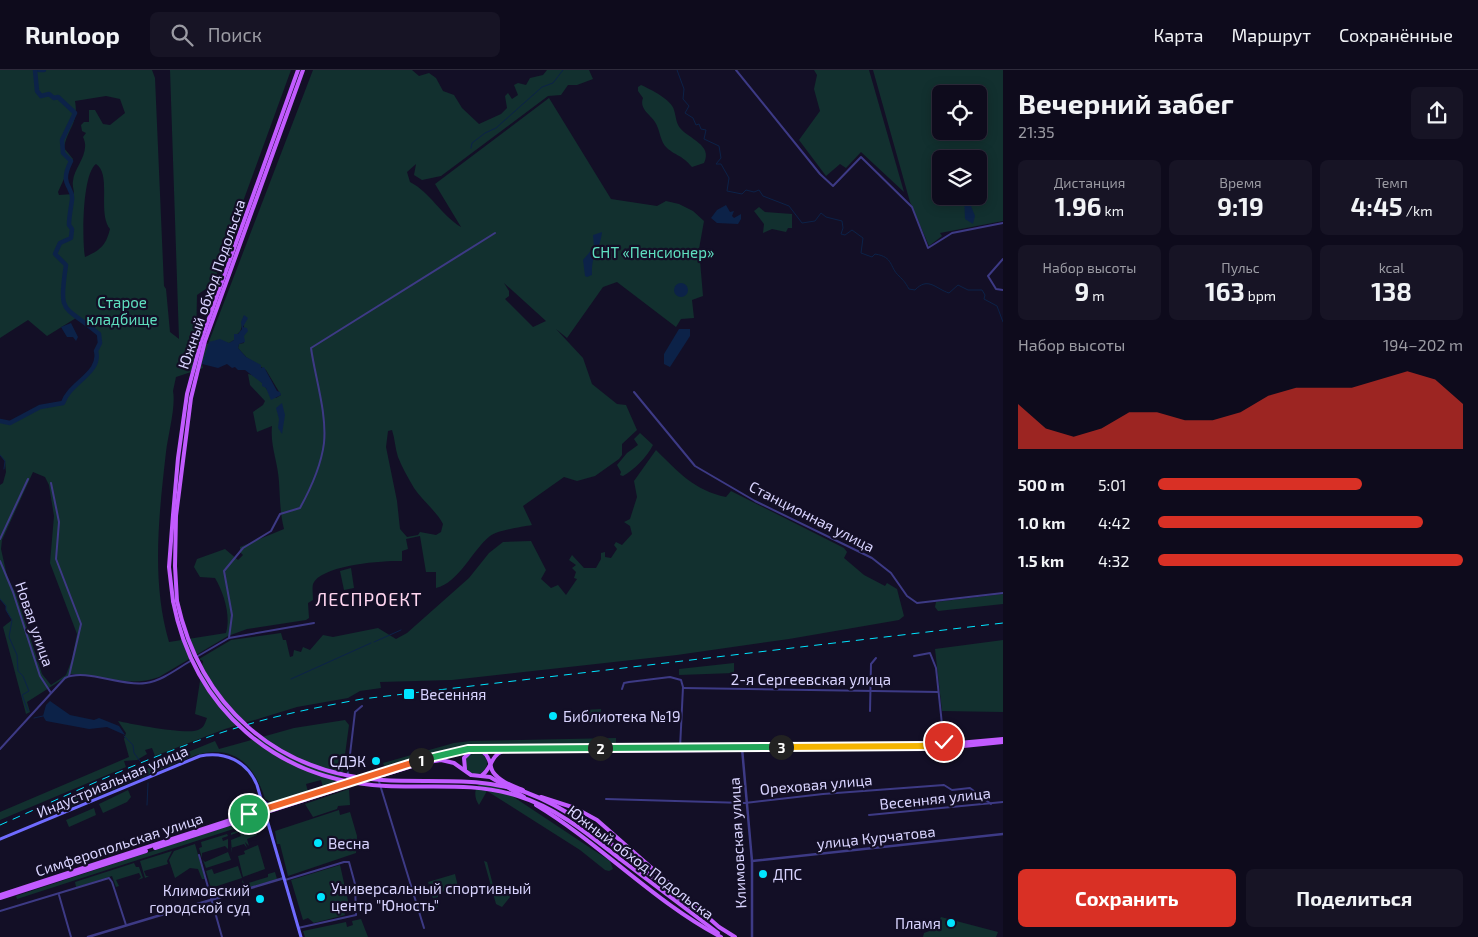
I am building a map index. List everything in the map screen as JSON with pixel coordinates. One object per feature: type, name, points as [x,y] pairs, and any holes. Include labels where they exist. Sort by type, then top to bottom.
[{"type":"main road","name":"Южный обход Подольска","points":[[298,70],[202,338],[187,394],[178,458],[169,567],[187,651],[202,682],[233,721],[270,751],[303,768],[350,782],[386,786],[473,787],[501,791],[532,800],[567,818],[586,831],[722,937]]},
{"type":"main road","name":"Южный обход Подольска","points":[[303,70],[208,332],[191,398],[176,516],[175,601],[186,633],[207,679],[236,717],[273,746],[318,768],[360,778],[486,782],[523,792],[564,810],[589,826],[677,897],[719,927]]},
{"type":"main road","points":[[742,748],[936,748],[1003,741]]},
{"type":"main road","points":[[481,776],[486,772],[496,755],[507,751],[944,746],[1003,741]]},
{"type":"main road","name":"Симферопольская улица","points":[[0,896],[441,754],[475,750],[680,749]]},
{"type":"main road","points":[[577,832],[507,785],[496,775],[487,754],[475,750],[468,752],[464,758],[463,765],[471,775],[481,776],[507,785],[575,808],[587,813],[719,927],[735,937]]},
{"type":"main road","name":"Индустриальная улица","points":[[0,839],[191,759],[207,755],[231,758],[245,766],[255,779],[301,937]]},
{"type":"main road","name":"Симферопольская улица","points":[[0,896],[249,814],[265,811],[282,804],[433,760],[448,761],[466,771]]},
{"type":"main road","points":[[261,798],[268,805],[282,804]]},
{"type":"main road","points":[[249,814],[259,806],[261,798]]},
{"type":"main road","points":[[606,828],[569,808],[563,811],[562,820],[577,832],[674,907],[722,937]]},
{"type":"street","points":[[736,70],[820,174],[832,186],[861,157],[912,207],[928,248],[948,234],[1003,223]]},
{"type":"street","points":[[229,638],[232,615],[224,571],[243,548],[271,531],[280,514],[300,508],[313,484],[321,459],[324,442],[320,388],[316,379],[311,348],[495,233]]},
{"type":"street","points":[[1003,259],[988,276],[996,289],[1003,290]]},
{"type":"street","name":"Станционная улица","points":[[634,392],[695,466],[755,501],[872,558],[891,573],[907,596],[917,603],[1003,593]]},
{"type":"street","points":[[0,539],[28,479]]},
{"type":"street","points":[[51,483],[59,522],[56,559],[81,624],[69,676]]},
{"type":"street","name":"Новая улица","points":[[0,561],[14,592],[40,676],[51,693]]},
{"type":"street","points":[[0,749],[60,682],[69,676],[82,676],[127,683],[146,683],[169,674],[229,638],[314,622]]},
{"type":"street","points":[[914,656],[930,653],[936,668],[944,746]]},
{"type":"street","points":[[870,711],[871,664],[876,658]]},
{"type":"street","points":[[622,688],[626,682],[670,677],[681,680],[683,688],[680,749]]},
{"type":"street","name":"2-я Сергеевская улица","points":[[683,688],[938,692]]},
{"type":"street","points":[[348,784],[355,712],[362,706]]},
{"type":"street","name":"Климовская улица","points":[[742,748],[752,861],[752,937]]},
{"type":"street","points":[[377,776],[424,928]]},
{"type":"street","name":"Ореховая улица","points":[[606,799],[745,803],[748,801],[944,785],[952,790],[970,788],[991,804]]},
{"type":"street","name":"Весенняя улица","points":[[869,815],[1003,802]]},
{"type":"street","name":"улица Курчатова","points":[[752,861],[1003,834]]},
{"type":"street","points":[[199,855],[222,937]]},
{"type":"street","points":[[88,937],[284,879],[349,862],[355,884],[356,915],[298,928]]},
{"type":"street","points":[[0,911],[110,879],[126,925]]},
{"type":"street","points":[[58,894],[71,937]]},
{"type":"green space","points":[[0,70],[152,70],[155,78],[164,286],[166,289],[170,332],[179,339],[170,70],[291,70],[213,284],[197,295],[196,343],[208,344],[313,70],[412,70],[419,76],[429,73],[436,78],[443,91],[454,95],[462,108],[479,124],[501,114],[507,108],[505,96],[508,93],[512,99],[518,95],[514,85],[518,83],[526,85],[530,78],[543,75],[547,70],[589,70],[593,79],[577,85],[568,85],[561,95],[548,96],[441,176],[422,180],[414,175],[416,164],[407,172],[410,182],[424,192],[461,227],[435,184],[549,98],[611,199],[657,206],[666,201],[679,204],[693,211],[704,221],[699,249],[703,296],[692,300],[694,318],[681,319],[676,327],[617,282],[603,287],[567,338],[556,329],[583,358],[592,384],[617,404],[626,405],[637,430],[622,444],[622,455],[619,459],[595,476],[577,481],[564,477],[523,506],[532,525],[493,534],[452,580],[436,588],[436,572],[426,572],[420,536],[406,539],[408,549],[402,551],[402,561],[353,565],[327,572],[318,578],[313,584],[313,600],[308,603],[309,618],[306,620],[247,629],[228,636],[159,677],[148,680],[126,681],[71,674],[27,702],[30,712],[26,714],[3,627],[12,620],[6,610],[6,606],[0,599],[0,485],[3,483],[6,472],[5,461],[0,455],[0,421],[10,423],[40,407],[63,403],[66,396],[94,366],[97,359],[96,351],[100,343],[99,334],[76,318],[47,336],[28,320],[0,338]],"holes":[[[106,96],[120,99],[125,113],[110,125],[103,124],[95,110],[89,110],[89,122],[84,122],[81,125],[82,131],[86,133],[83,137],[85,149],[74,176],[74,194],[59,195],[58,192],[73,159],[64,148],[76,115],[75,101]],[[96,164],[101,169],[103,176],[106,222],[110,229],[107,239],[102,246],[85,257],[83,223],[91,170]],[[504,283],[546,321],[533,327],[505,299],[509,296],[509,291]],[[244,316],[244,343],[239,344],[238,348],[246,357],[266,370],[281,395],[276,398],[257,378],[248,374],[250,385],[265,401],[263,405],[253,412],[257,432],[272,426],[272,440],[284,529],[240,547],[240,552],[243,555],[238,560],[225,549],[197,559],[194,567],[200,577],[215,578],[221,591],[228,619],[226,633],[169,642],[163,619],[160,595],[158,547],[163,475],[173,412],[173,391],[176,377],[203,368],[202,364],[216,341],[229,343],[234,340],[234,336],[241,330]],[[392,430],[401,465],[414,488],[441,520],[443,524],[441,532],[436,535],[420,532],[418,535],[407,537],[400,529],[397,501],[386,447],[388,431]],[[33,472],[45,477],[49,485],[54,516],[50,563],[77,634],[72,659],[66,675],[51,685],[42,674],[16,594],[7,576],[1,549],[2,540]]]},
{"type":"green space","points":[[814,70],[869,70],[904,192],[861,152],[846,168],[840,164],[826,176],[799,140],[820,111],[814,89],[817,75]]},
{"type":"green space","points":[[873,70],[1003,70],[1003,221],[940,233],[942,236],[929,246],[910,202]]},
{"type":"green space","points":[[641,85],[669,102],[675,112],[680,128],[703,147],[706,157],[704,163],[692,167],[665,145],[657,125],[642,105],[643,98],[638,91],[638,87]]},
{"type":"green space","points":[[759,207],[765,212],[792,214],[792,228],[788,228],[786,232],[772,229],[763,233],[764,224],[754,211]]},
{"type":"green space","points":[[640,433],[653,445],[636,467],[623,476],[620,475],[621,472],[617,465],[627,453],[638,445],[634,439]]},
{"type":"green space","points":[[656,450],[687,479],[705,490],[726,497],[731,491],[844,548],[847,552],[844,558],[864,575],[885,586],[887,583],[897,589],[904,616],[899,620],[789,639],[677,655],[452,680],[380,682],[381,688],[360,691],[348,698],[297,707],[225,729],[155,756],[152,748],[145,750],[147,754],[137,760],[124,761],[126,767],[0,820],[0,812],[129,757],[124,739],[126,733],[118,721],[183,731],[202,728],[207,718],[195,714],[203,661],[199,659],[231,640],[281,633],[283,640],[286,640],[290,657],[293,656],[294,650],[301,652],[303,647],[310,650],[323,635],[333,637],[378,628],[396,639],[407,633],[469,578],[489,553],[503,542],[531,541],[546,570],[541,579],[551,588],[558,585],[566,595],[577,579],[574,578],[576,572],[572,568],[576,565],[569,560],[572,555],[584,568],[596,568],[601,559],[601,553],[605,552],[605,557],[611,558],[617,549],[614,545],[616,542],[622,545],[632,534],[630,526],[624,522],[630,519],[637,497],[634,481]]},
{"type":"green space","points":[[351,568],[354,588],[344,590],[340,571]]},
{"type":"green space","points":[[1003,594],[1003,604],[938,611],[935,607],[936,602]]},
{"type":"green space","points":[[1003,640],[1003,712],[942,711],[935,649]]},
{"type":"green space","points":[[734,663],[734,673],[679,675],[679,669]]},
{"type":"green space","points":[[601,709],[601,723],[588,723],[584,710]]},
{"type":"green space","points":[[345,720],[349,725],[342,777],[333,779],[334,783],[323,787],[321,780],[306,784],[308,792],[273,803],[265,799],[255,776],[241,760],[221,752],[209,752],[196,755],[58,812],[55,806],[215,741],[219,749],[294,728]]},
{"type":"green space","points":[[616,738],[616,744],[471,745],[451,748],[385,767],[383,763],[454,743],[471,741]]},
{"type":"green space","points":[[476,752],[484,755],[487,763],[484,771],[476,774],[468,771],[465,763],[468,755]]},
{"type":"green space","points":[[484,781],[491,782],[610,861],[613,869],[605,870],[580,850],[487,791],[479,805],[476,798],[476,788]]},
{"type":"green space","points":[[349,789],[350,805],[338,806],[337,809],[313,817],[305,804]]},
{"type":"green space","points":[[128,790],[131,797],[127,802],[103,813],[99,804]]},
{"type":"green space","points":[[94,808],[96,815],[69,827],[66,820]]},
{"type":"green space","name":"Весна","points":[[339,810],[340,815],[350,812],[357,836],[356,853],[288,876],[280,844],[277,844],[275,831]]},
{"type":"green space","points":[[250,819],[255,822],[17,899],[16,896]]},
{"type":"green space","points":[[246,828],[248,834],[256,831],[257,835],[247,839],[249,846],[245,842],[247,848],[244,844],[232,848],[231,840],[241,836],[239,832],[231,835],[231,833]]},
{"type":"green space","points":[[227,834],[228,836],[222,838],[223,841],[228,839],[228,849],[225,846],[202,853],[202,858],[199,848],[202,847],[201,842]]},
{"type":"green space","points":[[195,844],[205,879],[202,879],[198,869],[190,868],[175,878],[169,860],[174,851]]},
{"type":"green space","points":[[258,845],[265,869],[243,877],[238,856],[245,854],[244,851]]},
{"type":"green space","points":[[172,851],[167,861],[168,864],[144,871],[146,876],[149,876],[145,878],[140,861]]},
{"type":"green space","points":[[228,852],[231,860],[206,868],[203,860],[205,862]]},
{"type":"green space","points":[[484,861],[487,862],[493,885],[504,892],[509,891],[510,897],[502,907],[496,904]]},
{"type":"green space","points":[[134,863],[136,867],[139,867],[143,878],[138,880],[141,877],[139,873],[116,880],[119,886],[116,887],[112,876],[74,888],[76,887],[75,882]]},
{"type":"green space","name":"Универсальный спортивный центр \"Юность\"","points":[[340,865],[349,905],[343,907],[345,915],[314,923],[308,918],[303,920],[291,880]]},
{"type":"green space","points":[[238,866],[242,878],[211,888],[206,871],[212,869],[214,874]]},
{"type":"green space","points":[[275,872],[277,879],[244,889],[242,880],[245,884],[268,877],[268,874]]},
{"type":"green space","points":[[455,874],[458,887],[438,893],[436,898],[438,906],[436,909],[428,882]]},
{"type":"green space","name":"Пламя","points":[[941,917],[998,932],[996,937],[923,937],[924,933],[935,929]]},
{"type":"green space","points":[[361,919],[368,937],[305,937],[303,931],[346,922],[347,927],[353,925],[352,921]]},
{"type":"water","points":[[726,205],[730,212],[734,211],[732,216],[734,218],[741,214],[738,224],[717,223],[711,218],[717,210]]},
{"type":"water","points":[[964,205],[971,205],[975,216],[973,224],[965,219]]},
{"type":"water","points":[[602,232],[594,257],[592,275],[587,277],[585,276],[583,260],[594,247],[593,235]]},
{"type":"water","points":[[678,283],[684,283],[688,290],[684,297],[678,297],[674,293],[674,287]]},
{"type":"water","points":[[244,315],[248,318],[243,327],[247,328],[248,331],[244,336],[245,342],[239,344],[238,348],[246,357],[261,365],[261,368],[264,367],[277,391],[280,392],[281,395],[271,400],[262,383],[245,370],[232,368],[227,364],[218,368],[202,364],[209,342],[220,339],[229,343],[234,340],[234,334],[238,334],[242,329],[241,322]]},
{"type":"water","points":[[71,323],[78,337],[76,341],[73,337],[67,337],[61,327]]},
{"type":"water","points":[[679,329],[690,329],[690,336],[670,367],[664,364],[664,354]]},
{"type":"water","points":[[282,403],[285,415],[282,434],[278,428],[279,419],[276,408]]},
{"type":"water","points":[[50,701],[70,715],[94,720],[99,718],[119,726],[125,735],[107,727],[89,729],[46,721],[43,716],[46,705]]},
{"type":"waterway","points":[[0,421],[10,423],[40,407],[63,403],[66,396],[94,366],[97,359],[96,351],[100,343],[99,334],[66,308],[63,294],[66,265],[55,254],[60,243],[71,238],[72,229],[69,225],[72,195],[66,181],[67,170],[71,161],[63,153],[62,140],[75,113],[58,97],[54,98],[49,94],[41,96],[37,91],[35,70]]},
{"type":"waterway","points":[[39,70],[44,70]]},
{"type":"waterway","points":[[471,148],[472,143],[485,133],[496,128],[542,87],[553,83],[563,70]]},
{"type":"waterway","points":[[677,70],[684,89],[683,99],[689,106],[685,113],[693,118],[696,125],[699,124],[701,129],[706,130],[704,139],[719,146],[721,158],[716,164],[721,164],[729,178],[727,191],[742,194],[746,190],[754,192],[759,190],[763,196],[789,206],[802,223],[815,221],[821,213],[826,217],[842,221],[843,228],[841,234],[845,235],[852,230],[863,238],[861,253],[872,257],[875,254],[885,257],[909,289],[915,290],[924,284],[928,284],[949,293],[958,285],[968,290],[982,290],[985,295],[984,299],[997,306],[1003,322]]},
{"type":"waterway","points":[[0,455],[5,461],[4,469]]},
{"type":"waterway","points":[[0,599],[6,606],[6,610],[12,620],[9,637],[17,655],[18,671],[23,676],[29,691],[22,695],[28,711]]},
{"type":"waterway","points":[[374,642],[401,630]]},
{"type":"waterway","points":[[291,679],[371,643]]},
{"type":"waterway","points":[[34,718],[43,716]]},
{"type":"waterway","points":[[124,736],[133,745],[134,753],[140,761]]},
{"type":"waterway","points":[[144,769],[146,774]]},
{"type":"waterway","points":[[147,805],[148,783]]},
{"type":"railway","points":[[0,825],[116,773],[176,749],[251,723],[314,708],[362,699],[1003,623]]},
{"type":"place","name":"Весенняя","points":[[409,694]]},
{"type":"place","name":"Библиотека №19","points":[[553,716]]},
{"type":"place","name":"СДЭК","points":[[376,761]]},
{"type":"place","name":"Весна","points":[[318,843]]},
{"type":"place","name":"ДПС","points":[[763,874]]},
{"type":"place","name":"Универсальный спортивный центр \"Юность\"","points":[[321,897]]},
{"type":"place","name":"Климовский городской суд","points":[[260,899]]},
{"type":"place","name":"Пламя","points":[[951,923]]},
{"type":"district","name":"ЛЕСПРОЕКТ","points":[[369,599]]},
{"type":"route","points":[[249,814],[441,754],[468,749],[944,746],[944,742]]},
{"type":"park label","name":"СНТ «Пенсионер»","points":[[653,252]]},
{"type":"park label","name":"Старое кладбище","points":[[122,310]]}]
